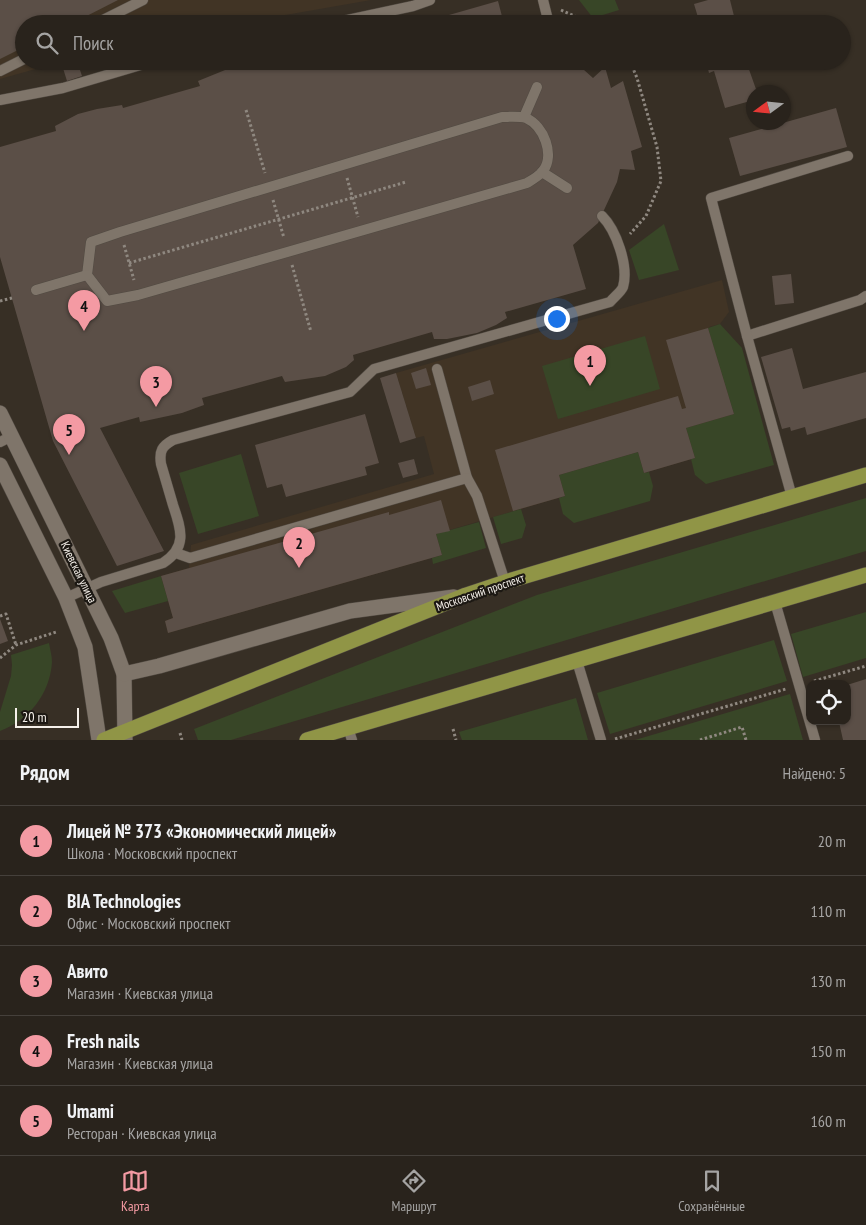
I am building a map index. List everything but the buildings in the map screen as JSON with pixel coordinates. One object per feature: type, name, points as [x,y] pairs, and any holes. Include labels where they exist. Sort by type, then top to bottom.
[{"type":"main road","name":"Московский проспект","points":[[104,740],[126,736],[466,595],[866,475]]},
{"type":"main road","points":[[307,740],[350,734],[577,661],[866,576]]},
{"type":"street","name":"Киевская улица","points":[[0,413],[6,439],[111,638],[124,674],[126,736]]},
{"type":"street","name":"Киевская улица","points":[[0,464],[66,598],[85,647],[99,740]]},
{"type":"street","points":[[124,674],[160,666],[350,611],[466,595]]},
{"type":"lane","points":[[113,15],[143,0]]},
{"type":"lane","points":[[371,15],[413,6],[430,0]]},
{"type":"lane","points":[[0,71],[15,64]]},
{"type":"lane","points":[[0,100],[63,88],[124,70]]},
{"type":"lane","points":[[524,117],[537,87]]},
{"type":"lane","points":[[502,117],[524,117],[537,125],[546,140],[548,160],[542,172],[527,183],[138,295],[107,301],[87,275],[92,242],[502,117]]},
{"type":"lane","points":[[792,497],[711,198],[848,156]]},
{"type":"lane","points":[[542,172],[566,188]]},
{"type":"lane","points":[[66,598],[86,588],[163,563],[172,558],[180,543],[181,530],[160,464],[160,453],[164,445],[173,440],[350,392],[374,369],[610,302],[622,289],[625,275],[619,245],[608,221],[602,216]]},
{"type":"lane","points":[[36,290],[87,275]]},
{"type":"lane","points":[[747,336],[860,300],[866,296]]},
{"type":"lane","points":[[437,369],[467,478],[477,496],[506,582]]},
{"type":"lane","points":[[176,552],[190,558],[467,478]]},
{"type":"lane","points":[[774,602],[815,740]]},
{"type":"lane","points":[[577,661],[601,740]]},
{"type":"path","points":[[544,4],[571,15]]},
{"type":"path","points":[[619,245],[646,216],[661,182],[657,147],[634,70]]},
{"type":"path","points":[[246,110],[311,332]]},
{"type":"path","points":[[343,165],[362,230]]},
{"type":"path","points":[[129,263],[406,182]]},
{"type":"path","points":[[120,232],[138,295]]},
{"type":"path","points":[[0,301],[12,298]]},
{"type":"path","points":[[0,616],[6,614],[16,645]]},
{"type":"path","points":[[0,658],[16,645],[56,632]]},
{"type":"path","points":[[612,740],[866,666]]},
{"type":"path","points":[[700,740],[742,728],[746,740]]},
{"type":"path","points":[[453,729],[456,740]]},
{"type":"path","points":[[180,733],[182,740]]},
{"type":"shaded area","points":[[0,0],[371,0],[285,15],[15,15],[15,70],[32,70],[0,79]]},
{"type":"shaded area","points":[[722,280],[729,312],[720,324],[709,327],[734,414],[695,458],[644,473],[638,452],[559,475],[565,496],[436,534],[442,555],[168,633],[165,621],[173,618],[161,576],[189,568],[191,545],[434,474],[424,436],[416,438],[396,373]]},
{"type":"green space","points":[[579,0],[615,0],[619,10],[603,15],[591,15]]},
{"type":"green space","points":[[664,224],[679,270],[639,280],[629,250]]},
{"type":"green space","points":[[720,324],[742,348],[774,465],[706,484],[695,475],[691,459],[695,458],[686,428],[734,414],[708,328]]},
{"type":"green space","points":[[645,336],[660,389],[558,419],[542,366]]},
{"type":"green space","points":[[638,452],[644,473],[649,472],[653,486],[650,501],[574,523],[563,514],[559,498],[565,496],[559,475]]},
{"type":"green space","points":[[241,454],[259,516],[198,534],[179,473]]},
{"type":"green space","points":[[866,498],[866,551],[231,740],[198,740],[194,729],[537,595]]},
{"type":"green space","points":[[521,509],[526,525],[522,538],[501,544],[493,517]]},
{"type":"green space","points":[[479,522],[486,548],[433,564],[432,558],[442,555],[436,534]]},
{"type":"green space","points":[[161,576],[168,601],[125,613],[112,591]]},
{"type":"green space","points":[[866,612],[866,658],[803,677],[791,634]]},
{"type":"green space","points":[[774,640],[787,681],[610,734],[597,693]]},
{"type":"green space","points":[[49,643],[52,662],[47,685],[42,695],[29,713],[0,731],[0,712],[11,676],[11,655]]},
{"type":"green space","points":[[790,694],[803,740],[635,740]]},
{"type":"green space","points":[[576,698],[588,740],[462,740],[459,732]]},
{"type":"place","name":"Fresh nails","points":[[84,331]]},
{"type":"place","name":"Лицей № 373 «Экономический лицей»","points":[[590,386]]},
{"type":"place","name":"Авито","points":[[156,407]]},
{"type":"place","name":"Umami","points":[[69,455]]},
{"type":"place","name":"BIA Technologies","points":[[299,568]]}]
